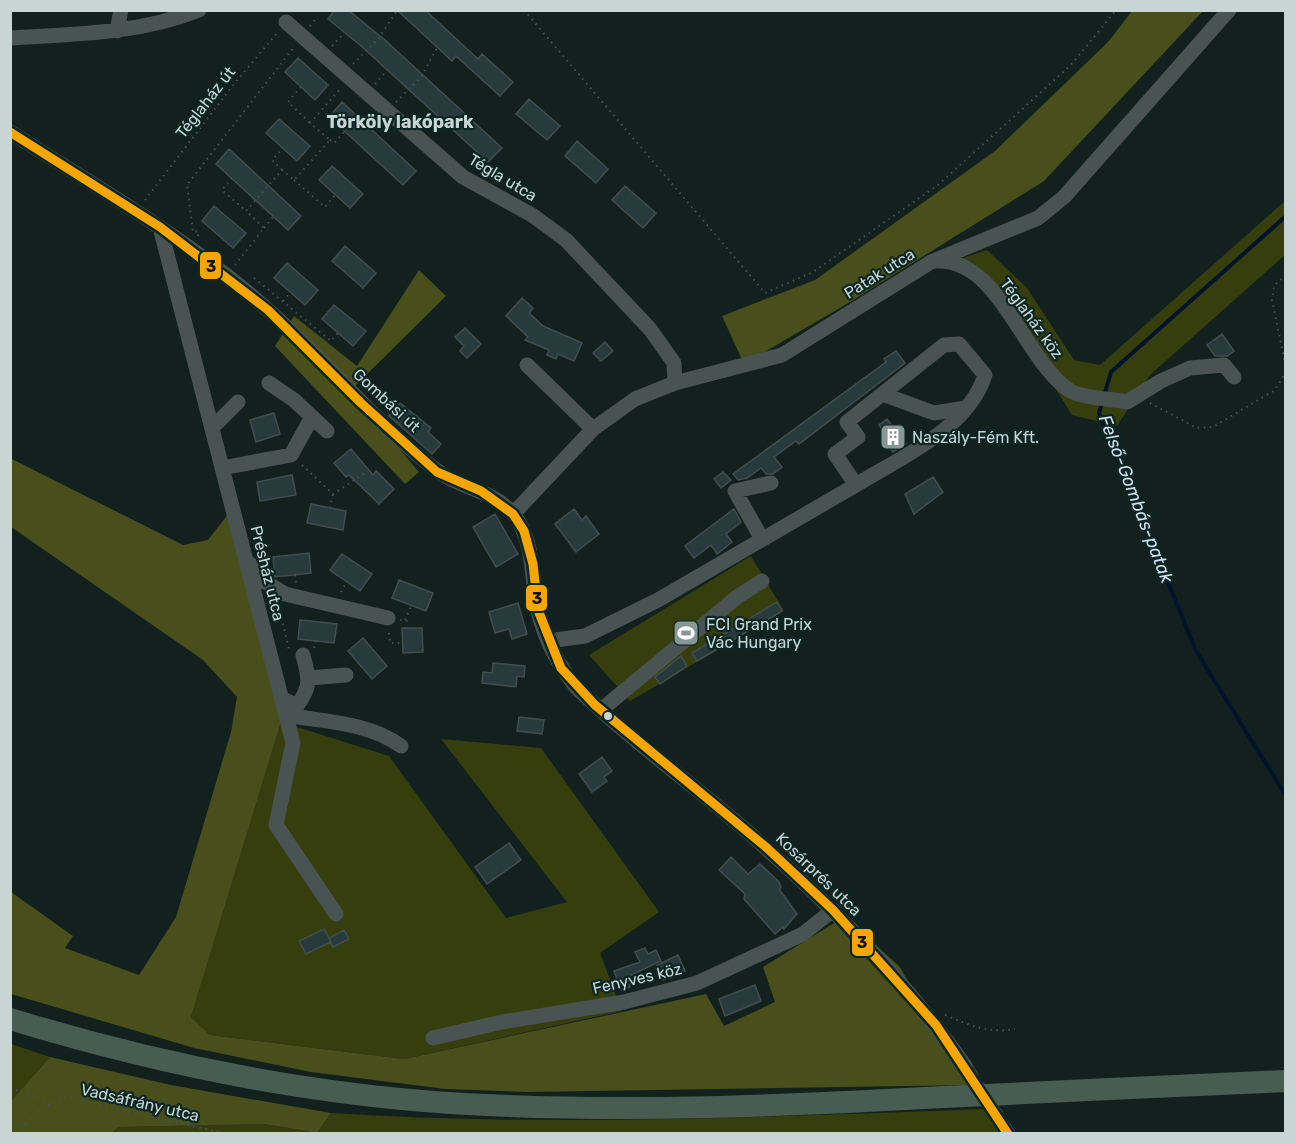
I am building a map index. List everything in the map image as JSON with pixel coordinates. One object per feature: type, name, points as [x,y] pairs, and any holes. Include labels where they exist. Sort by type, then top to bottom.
[{"type":"highway","points":[[10,1019],[125,1051],[210,1070],[386,1097],[484,1105],[760,1107],[1286,1080]]},
{"type":"street","points":[[117,31],[121,10]]},
{"type":"street","points":[[10,38],[117,31],[155,26],[199,10]]},
{"type":"street","name":"Patak utca","points":[[513,514],[593,429],[634,399],[675,383],[782,355],[931,262],[1038,218],[1064,197],[1229,10]]},
{"type":"street","name":"Tégla utca","points":[[286,22],[463,177],[531,215],[573,247],[650,329],[674,363],[675,383]]},
{"type":"street","name":"Gombási út","points":[[11,135],[160,227],[268,310],[361,403],[438,472],[481,491],[513,514],[524,531],[533,564],[538,610],[548,641],[561,668],[601,710],[653,753]]},
{"type":"street","name":"Présház utca","points":[[160,227],[293,743],[276,825],[336,914]]},
{"type":"street","name":"Téglaház köz","points":[[931,262],[951,261],[977,273],[1016,322],[1051,376],[1072,392],[1127,402]]},
{"type":"street","points":[[548,641],[585,636],[658,600],[856,484],[921,445],[952,423],[979,395],[985,375],[959,344],[944,345],[892,383],[885,394],[847,422],[858,437],[836,454],[856,484]]},
{"type":"street","points":[[527,365],[593,429]]},
{"type":"street","points":[[1127,402],[1161,381],[1190,368],[1224,365],[1234,376]]},
{"type":"street","points":[[269,383],[294,400],[327,431]]},
{"type":"street","points":[[885,394],[934,413],[966,408]]},
{"type":"street","points":[[212,428],[238,402]]},
{"type":"street","points":[[222,468],[291,455],[312,417]]},
{"type":"street","points":[[762,539],[735,491],[771,483]]},
{"type":"street","points":[[246,559],[276,591],[388,618]]},
{"type":"street","points":[[601,710],[737,597],[762,581]]},
{"type":"street","points":[[281,698],[297,706],[308,691],[309,678],[303,655]]},
{"type":"street","points":[[309,678],[346,675]]},
{"type":"street","points":[[286,715],[369,729],[386,735],[401,746]]},
{"type":"street","name":"Kosárprés utca","points":[[653,753],[767,848],[833,910],[914,999],[965,1066]]},
{"type":"street","name":"Fenyves köz","points":[[433,1038],[502,1022],[624,1002],[697,982],[803,934],[833,910]]},
{"type":"path","points":[[310,123],[379,38],[396,10]]},
{"type":"path","points":[[524,10],[765,293],[813,272],[938,185],[1071,65],[1116,10]]},
{"type":"path","points":[[199,242],[198,231],[193,232],[187,185],[316,18],[318,19]]},
{"type":"path","name":"Téglaház út","points":[[136,212],[234,84],[286,22]]},
{"type":"path","points":[[325,55],[344,33]]},
{"type":"path","points":[[388,111],[421,76],[437,48]]},
{"type":"path","points":[[367,92],[388,69]]},
{"type":"path","points":[[301,87],[288,102],[334,143],[345,131]]},
{"type":"path","points":[[294,180],[330,140]]},
{"type":"path","points":[[283,148],[272,160],[282,170],[325,207],[335,195]]},
{"type":"path","points":[[246,211],[282,170]]},
{"type":"path","points":[[232,178],[222,190],[264,228]]},
{"type":"path","points":[[235,265],[273,217]]},
{"type":"path","points":[[226,259],[242,269]]},
{"type":"path","points":[[249,274],[331,341],[338,333]]},
{"type":"path","points":[[1127,402],[1143,399],[1197,428],[1213,427],[1275,390],[1286,370],[1272,300],[1274,286],[1286,274]]},
{"type":"path","points":[[283,302],[291,292]]},
{"type":"path","points":[[291,455],[333,494]]},
{"type":"path","points":[[330,508],[333,494],[365,474]]},
{"type":"path","points":[[405,620],[411,606]]},
{"type":"path","points":[[388,618],[390,643],[402,643]]},
{"type":"path","points":[[944,1014],[982,1030],[997,1032],[1015,1029]]},
{"type":"path","points":[[10,1089],[28,1093],[49,1104],[28,1119],[18,1134]]},
{"type":"path","name":"Vadsáfrány utca","points":[[49,1104],[71,1098],[227,1134]]},
{"type":"path","points":[[210,1134],[218,1132]]},
{"type":"green space","points":[[1132,11],[1203,11],[1044,181],[850,302],[744,364],[722,316],[815,280],[995,151],[1108,42]]},
{"type":"green space","points":[[1285,201],[1285,255],[1150,375],[1117,426],[1072,415],[977,278],[944,264],[987,250],[1027,288],[1074,360],[1100,365]]},
{"type":"green space","points":[[419,270],[446,296],[350,391],[419,472],[405,484],[275,346],[294,316],[357,366]]},
{"type":"green space","points":[[10,458],[183,545],[208,540],[229,513],[281,722],[191,1017],[210,1035],[404,1059],[706,994],[724,1026],[775,1002],[763,967],[844,917],[899,966],[970,1085],[528,1092],[445,1089],[311,1072],[194,1048],[11,994],[11,892],[73,936],[65,948],[139,975],[176,917],[231,732],[237,697],[203,660],[11,527]]},
{"type":"green space","name":"FCI Grand Prix Vác Hungary","points":[[751,556],[784,611],[630,701],[589,655]]},
{"type":"green space","points":[[281,722],[389,756],[506,918],[567,902],[441,739],[541,748],[659,912],[600,953],[622,1011],[404,1059],[210,1035],[191,1017]]},
{"type":"green space","points":[[11,1044],[50,1057],[11,1101]]},
{"type":"green space","points":[[50,1057],[171,1085],[331,1113],[317,1133],[265,1124],[119,1127],[110,1134],[11,1133],[11,1101]]},
{"type":"green space","points":[[985,1109],[1000,1133],[110,1134],[119,1127],[265,1124],[317,1133],[331,1113],[576,1120]]},
{"type":"building","points":[[335,10],[348,10],[385,40],[502,148],[488,162],[360,45],[328,19]]},
{"type":"building","points":[[397,10],[425,10],[478,59],[482,54],[513,82],[500,96],[456,56],[452,61]]},
{"type":"building","points":[[298,58],[328,85],[315,100],[285,72]]},
{"type":"building","points":[[529,99],[560,126],[547,140],[516,114]]},
{"type":"building","points":[[342,102],[416,171],[403,185],[329,117]]},
{"type":"building","points":[[279,119],[310,146],[297,161],[266,133]]},
{"type":"building","points":[[577,141],[608,169],[596,183],[565,156]]},
{"type":"building","points":[[229,149],[301,216],[288,230],[216,164]]},
{"type":"building","points":[[332,166],[363,194],[350,208],[319,180]]},
{"type":"building","points":[[625,186],[656,213],[643,228],[612,200]]},
{"type":"building","points":[[214,206],[246,233],[233,248],[202,221]]},
{"type":"building","points":[[345,246],[376,273],[363,288],[332,261]]},
{"type":"building","points":[[287,263],[318,290],[305,305],[274,278]]},
{"type":"building","points":[[522,298],[533,308],[529,313],[543,326],[582,343],[574,361],[558,354],[556,359],[547,355],[549,350],[525,340],[528,337],[506,316]]},
{"type":"building","points":[[334,305],[366,331],[353,346],[322,319]]},
{"type":"building","points":[[465,328],[481,344],[467,358],[460,351],[464,346],[455,337]]},
{"type":"building","points":[[1222,334],[1234,351],[1227,356],[1215,356],[1207,345]]},
{"type":"building","points":[[605,342],[613,351],[601,361],[593,353]]},
{"type":"building","points":[[896,351],[905,363],[799,444],[796,441],[774,457],[782,467],[773,474],[766,474],[761,468],[747,478],[738,480],[733,474],[886,362],[884,359]]},
{"type":"building","points":[[400,403],[431,428],[428,432],[441,444],[432,454],[389,416]]},
{"type":"building","points":[[274,413],[280,434],[256,442],[250,420]]},
{"type":"building","name":"Naszály-Fém Kft.","points":[[887,419],[906,444],[893,452],[883,439],[887,436],[879,425]]},
{"type":"building","points":[[351,449],[373,475],[376,471],[394,489],[379,504],[349,475],[346,477],[334,463]]},
{"type":"building","points":[[723,472],[731,480],[721,488],[714,479]]},
{"type":"building","points":[[292,475],[296,495],[260,501],[257,482]]},
{"type":"building","points":[[933,477],[943,492],[914,514],[905,494]]},
{"type":"building","points":[[311,504],[346,511],[343,530],[307,523]]},
{"type":"building","points":[[574,509],[582,520],[586,516],[599,534],[576,552],[555,524]]},
{"type":"building","points":[[734,509],[741,522],[726,534],[732,542],[717,554],[711,545],[694,558],[685,546]]},
{"type":"building","points":[[495,514],[518,554],[496,567],[473,527]]},
{"type":"building","points":[[309,553],[311,573],[275,577],[273,557]]},
{"type":"building","points":[[342,554],[372,574],[360,591],[330,570]]},
{"type":"building","points":[[399,580],[433,593],[426,611],[392,598]]},
{"type":"building","points":[[777,602],[782,611],[697,661],[692,653]]},
{"type":"building","points":[[518,603],[527,634],[512,639],[509,629],[495,633],[489,612]]},
{"type":"building","points":[[300,620],[337,624],[334,643],[298,639]]},
{"type":"building","points":[[402,628],[422,628],[423,652],[403,653]]},
{"type":"building","points":[[363,638],[387,666],[372,679],[348,651]]},
{"type":"building","points":[[681,656],[687,666],[660,684],[655,677]]},
{"type":"building","points":[[493,663],[525,666],[524,677],[517,676],[516,687],[482,683],[483,672],[492,673]]},
{"type":"building","points":[[519,717],[544,720],[542,734],[517,731]]},
{"type":"building","points":[[602,757],[612,771],[604,777],[607,781],[592,792],[579,774]]},
{"type":"building","points":[[509,843],[521,860],[487,884],[475,867]]},
{"type":"building","points":[[731,857],[748,874],[760,864],[779,882],[781,887],[779,889],[797,914],[784,929],[783,927],[775,934],[744,899],[745,894],[719,870]]},
{"type":"building","points":[[324,929],[331,942],[306,954],[299,941]]},
{"type":"building","points":[[344,930],[349,939],[333,947],[329,938]]},
{"type":"building","points":[[645,948],[648,954],[656,950],[661,961],[629,976],[630,987],[621,990],[614,971],[640,962],[635,952]]},
{"type":"building","points":[[678,955],[685,971],[663,980],[657,965]]},
{"type":"building","points":[[755,985],[761,1001],[725,1016],[719,999]]},
{"type":"waterway","name":"Felső-Gombás-patak","points":[[1104,396],[1111,372],[1286,216]]},
{"type":"waterway","name":"Felső-Gombás-patak","points":[[1102,403],[1099,413],[1196,651],[1286,796]]},
{"type":"tunnel","points":[[965,1066],[1005,1129]]},
{"type":"transit line","name":"3","points":[[10,132],[160,227],[268,310],[361,403],[437,472],[481,491],[513,514],[524,531],[533,564],[538,610],[561,668],[595,705],[767,848],[833,910],[936,1025],[1008,1134]]},
{"type":"place","name":"Naszály-Fém Kft.","points":[[893,437]]},
{"type":"place","name":"FCI Grand Prix Vác Hungary","points":[[686,633]]},
{"type":"district","name":"Törköly lakópark","points":[[400,122]]}]
